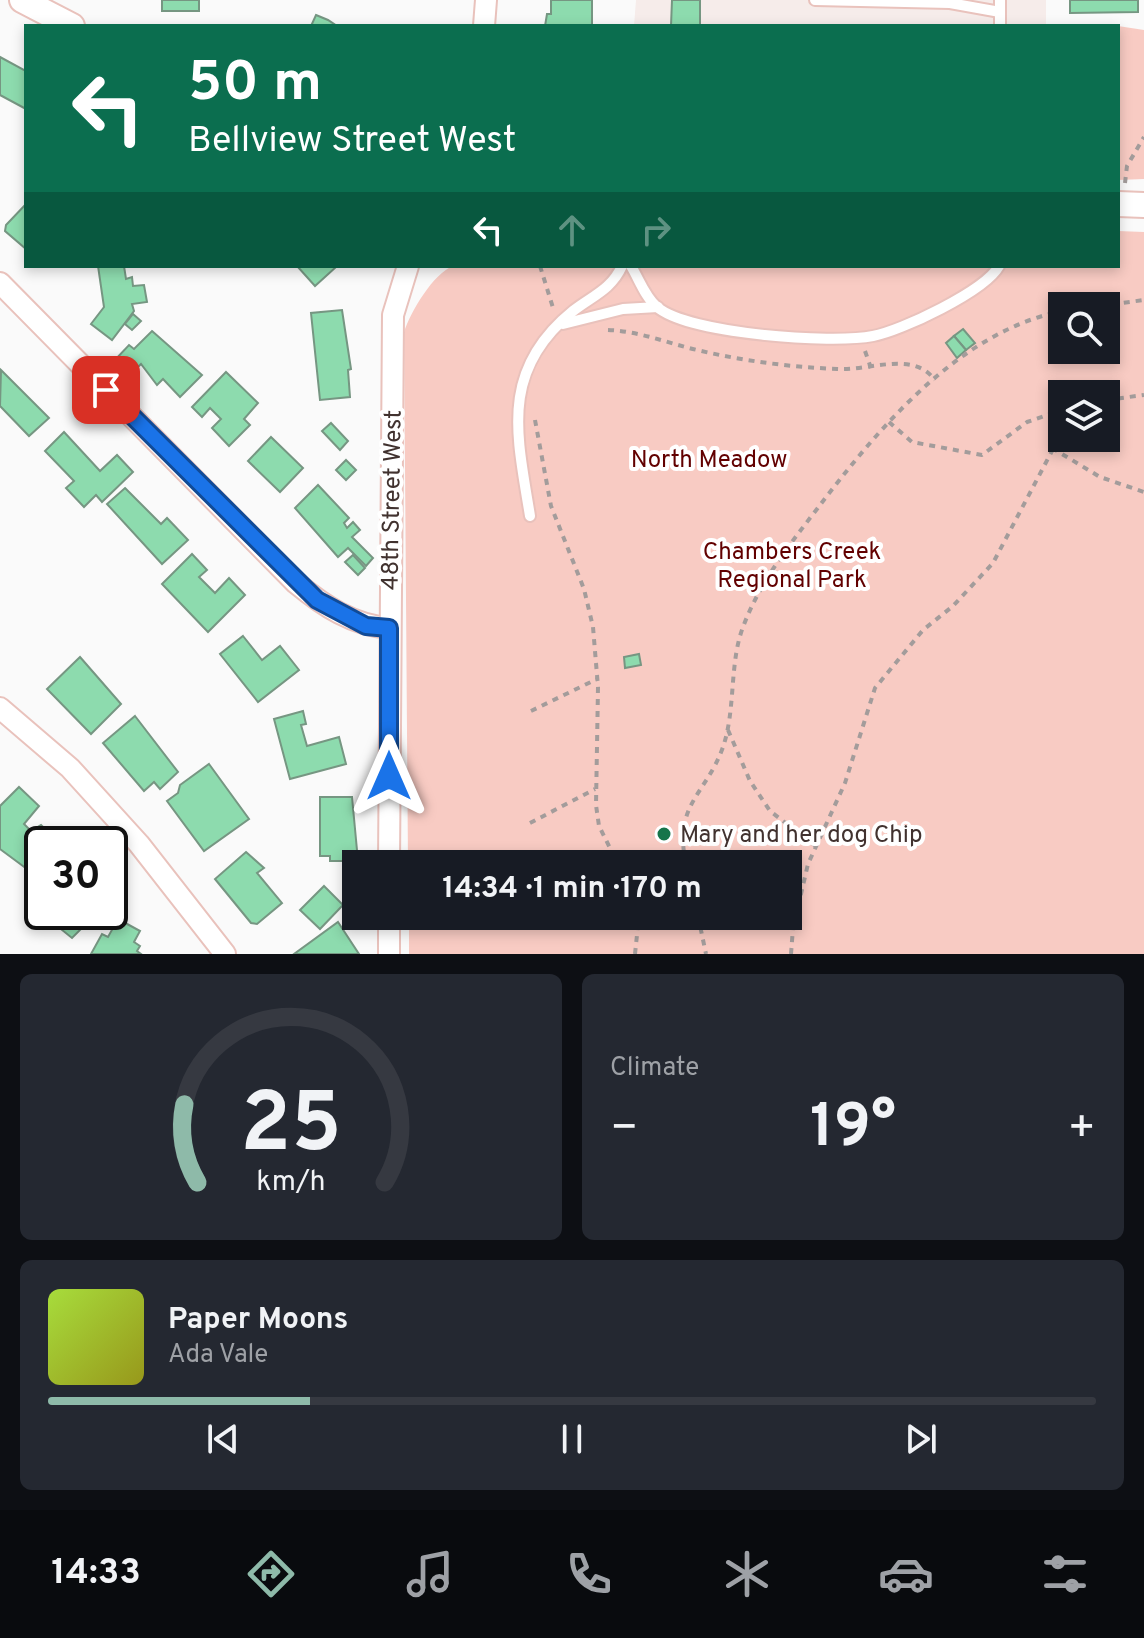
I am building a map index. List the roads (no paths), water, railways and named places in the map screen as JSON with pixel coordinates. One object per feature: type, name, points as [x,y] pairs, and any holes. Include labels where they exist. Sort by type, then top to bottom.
[{"type":"street","points":[[22,0],[68,24]]},
{"type":"street","points":[[484,24],[486,0]]},
{"type":"street","points":[[1122,195],[1144,205]]},
{"type":"street","name":"48th Street West","points":[[389,850],[393,315],[406,274]]},
{"type":"street","points":[[0,283],[296,583],[349,619],[366,626],[389,628]]},
{"type":"street","points":[[0,708],[70,768],[119,822],[225,954]]},
{"type":"street","points":[[389,930],[389,954]]},
{"type":"lane","points":[[815,0],[1000,6]]},
{"type":"lane","points":[[530,516],[517,432],[519,388],[531,360],[561,324],[601,294],[620,268]]},
{"type":"lane","points":[[632,268],[658,307]]},
{"type":"lane","points":[[561,324],[623,309],[658,307],[704,325],[783,337],[871,337],[966,296],[984,284],[997,268]]},
{"type":"place","name":"Mary and her dog Chip","points":[[664,834]]},
{"type":"park label","name":"North Meadow","points":[[709,459]]},
{"type":"park label","name":"Chambers Creek Regional Park","points":[[792,565]]}]
